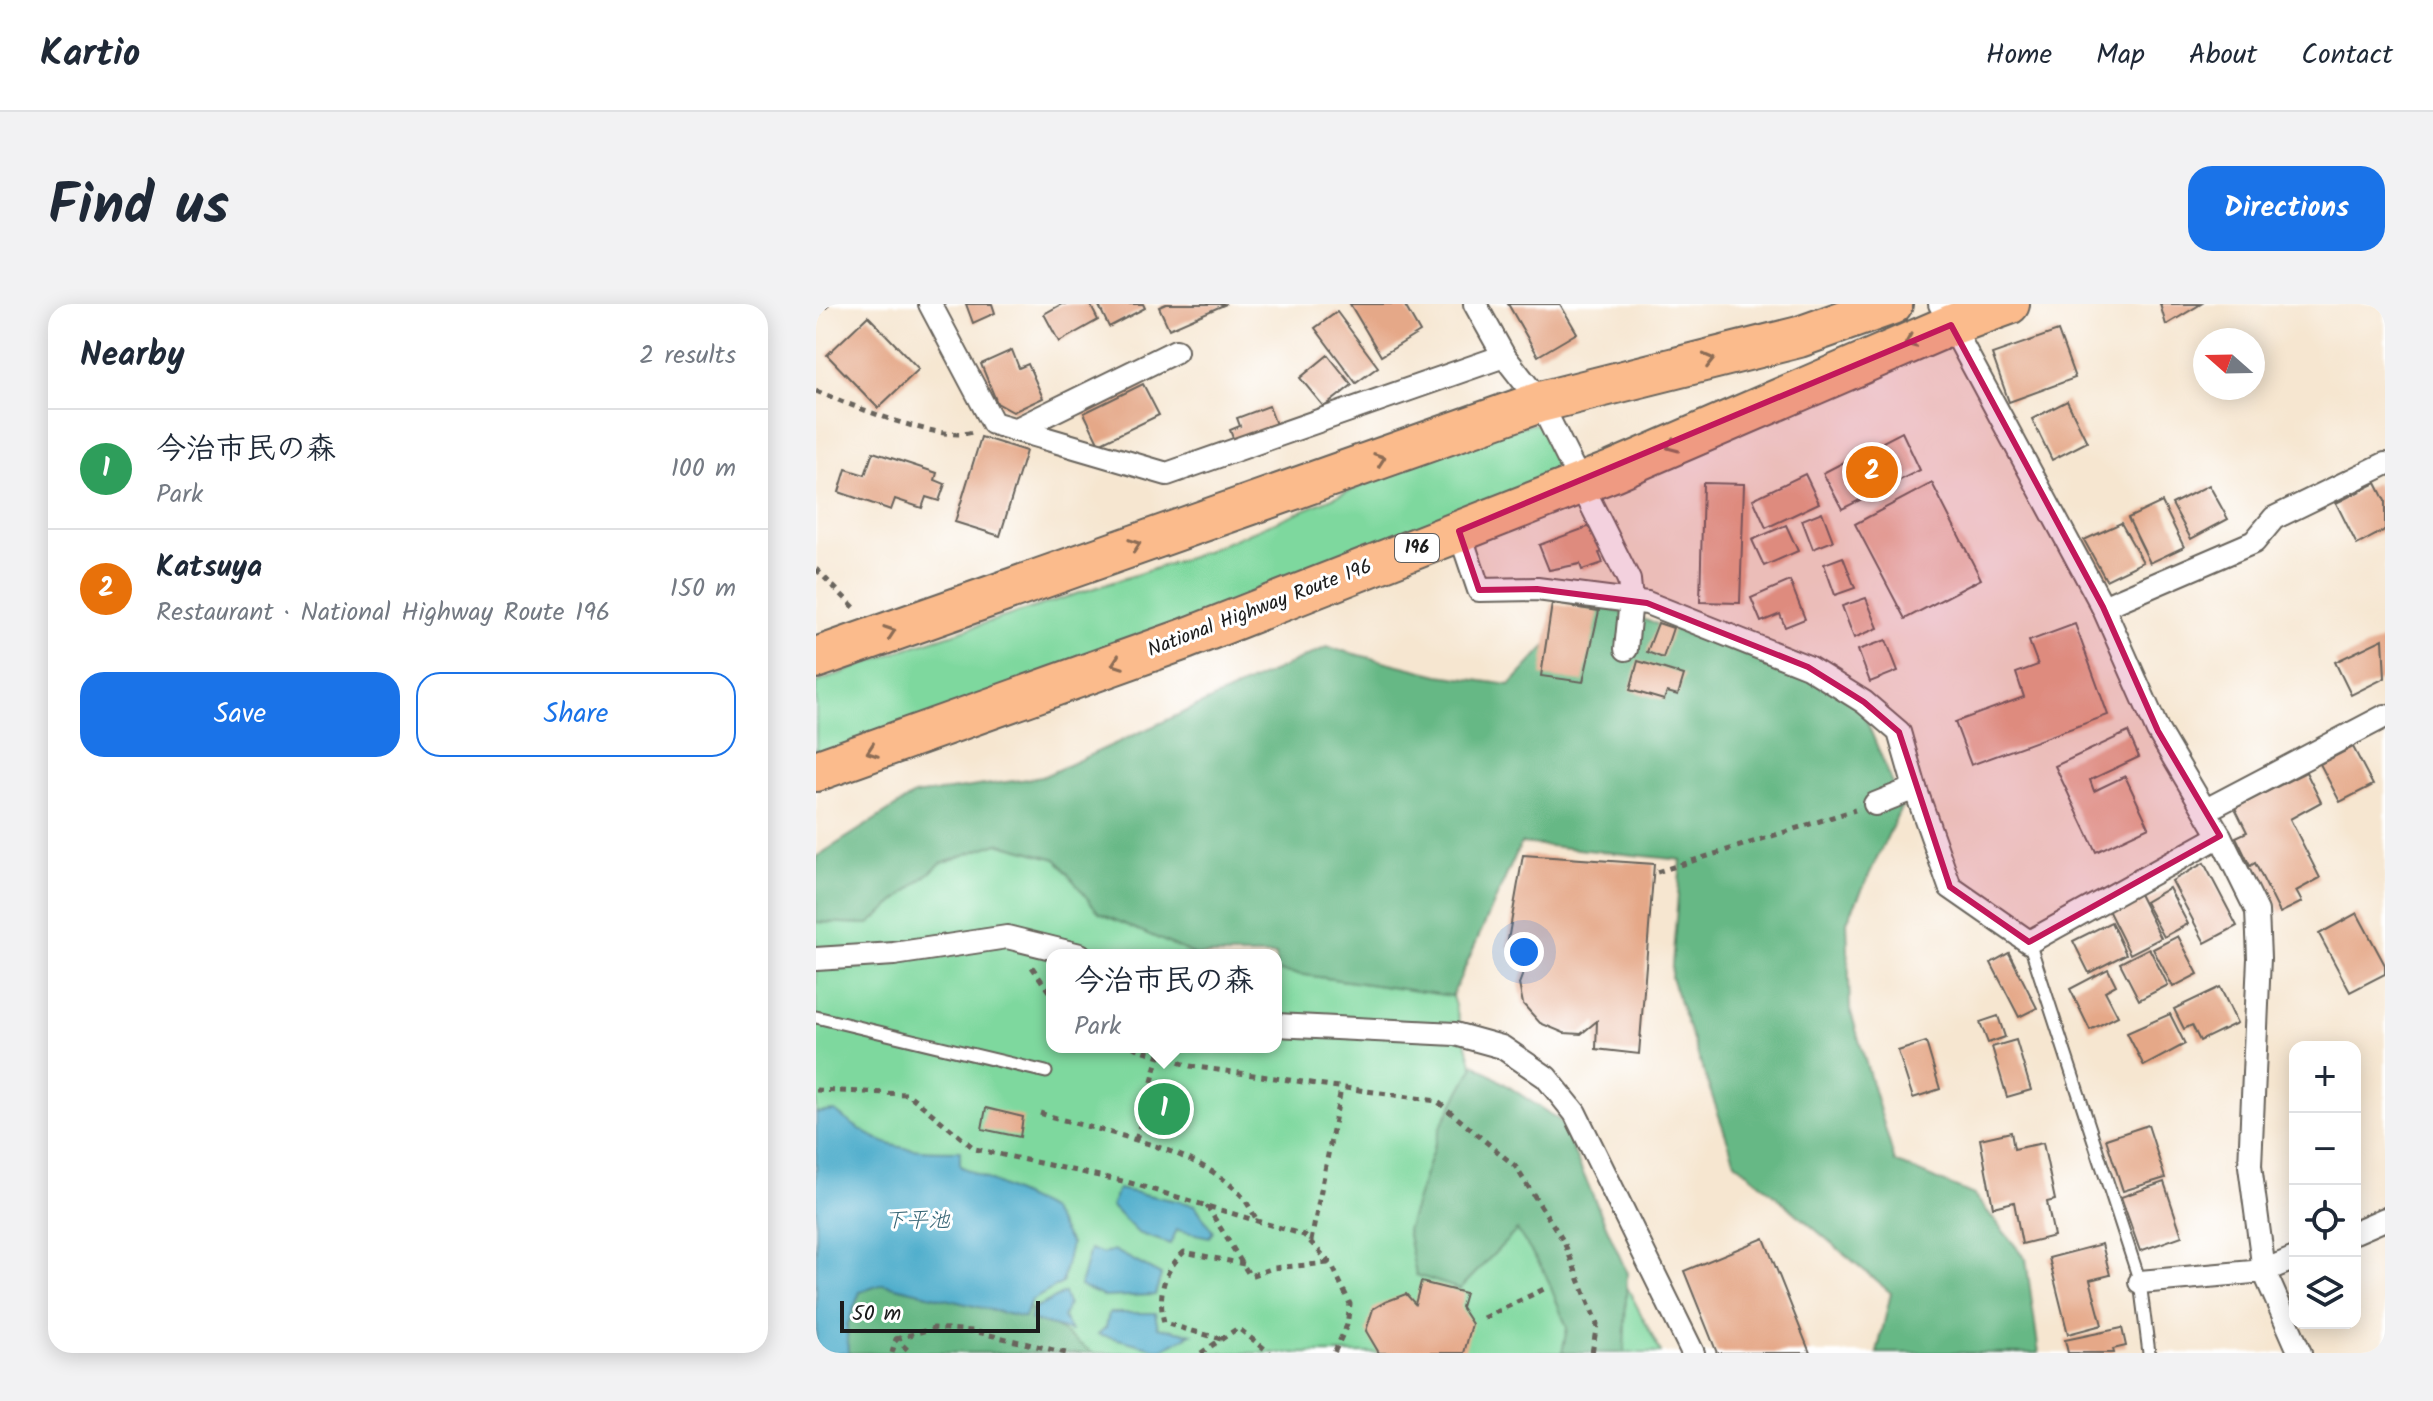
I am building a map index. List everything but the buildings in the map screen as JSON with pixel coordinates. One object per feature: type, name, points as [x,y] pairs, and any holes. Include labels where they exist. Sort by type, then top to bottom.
[{"type":"highway","points":[[816,658],[1540,402],[1799,337],[1892,304]]},
{"type":"highway","name":"National Highway Route 196","points":[[816,771],[1185,639],[1580,484],[1946,314],[2009,304]]},
{"type":"street","points":[[930,304],[1006,427],[1167,474],[1504,356]]},
{"type":"street","points":[[1475,304],[1504,356],[1540,402],[1629,580],[1631,600],[1626,649]]},
{"type":"street","points":[[1946,314],[2103,607],[2158,731],[2206,810],[2257,911],[2259,958],[2250,1166],[2264,1271],[2300,1353]]},
{"type":"street","points":[[1006,427],[1176,351]]},
{"type":"street","points":[[2103,607],[2254,542],[2274,518],[2385,464]]},
{"type":"street","points":[[1459,531],[1479,590],[1537,589],[1647,603],[1808,667],[1864,702],[1899,732],[1950,887],[2029,942],[2220,836]]},
{"type":"street","points":[[2206,810],[2385,716]]},
{"type":"street","points":[[1875,804],[1915,788]]},
{"type":"street","points":[[816,959],[894,954],[1007,937],[1056,949]]},
{"type":"street","points":[[1282,1025],[1455,1034],[1502,1047],[1546,1077],[1575,1113],[1693,1353]]},
{"type":"street","points":[[2361,1229],[2385,1219]]},
{"type":"street","points":[[2140,1282],[2264,1271],[2289,1261]]},
{"type":"lane","points":[[2029,942],[2140,1282],[2149,1353]]},
{"type":"lane","points":[[816,1017],[1046,1072]]},
{"type":"path","points":[[816,316],[828,304]]},
{"type":"path","points":[[816,391],[878,415],[935,431],[966,434],[1006,427]]},
{"type":"path","points":[[816,569],[881,635]]},
{"type":"path","points":[[1657,872],[1875,804]]},
{"type":"path","points":[[1150,1053],[1190,1066],[1437,1101],[1515,1166],[1564,1242],[1597,1324],[1592,1353]]},
{"type":"path","points":[[1136,1140],[1159,1056]]},
{"type":"path","points":[[1310,1242],[1341,1089]]},
{"type":"path","points":[[816,1090],[908,1094],[975,1149],[1127,1182],[1304,1235],[1330,1263],[1350,1304],[1347,1325],[1334,1353]]},
{"type":"path","points":[[1040,1113],[1136,1140],[1191,1160],[1240,1193],[1258,1221]]},
{"type":"path","points":[[1207,1205],[1250,1276],[1273,1268],[1330,1263]]},
{"type":"path","points":[[1221,1339],[1164,1323],[1160,1303],[1169,1266],[1184,1252],[1244,1264]]},
{"type":"path","points":[[1484,1318],[1544,1289]]},
{"type":"path","points":[[896,1339],[934,1328],[947,1329],[1066,1353]]},
{"type":"path","points":[[1201,1353],[1238,1328],[1270,1353]]},
{"type":"path","points":[[892,1353],[896,1339]]},
{"type":"path","points":[[896,1339],[911,1353]]},
{"type":"highlighted area","points":[[1951,325],[2103,607],[2158,731],[2220,836],[2029,942],[1950,887],[1899,732],[1864,702],[1808,667],[1647,603],[1537,589],[1479,590],[1459,531]]},
{"type":"green space","points":[[1550,421],[1563,448],[1545,490],[816,761],[816,683],[902,650],[1191,557],[1493,431]]},
{"type":"green space","points":[[1587,602],[1804,670],[1859,703],[1902,806],[1847,921],[1850,1009],[1895,1162],[1974,1195],[2026,1259],[2039,1353],[1877,1353],[1891,1293],[1735,1162],[1671,977],[1681,860],[1521,843],[1452,996],[1282,972],[1282,949],[1182,949],[1099,913],[1056,859],[998,843],[941,863],[869,924],[816,922],[816,857],[914,795],[1042,777],[1327,647],[1439,675],[1510,685]]},
{"type":"green space","points":[[997,843],[1056,859],[1104,915],[1182,949],[1046,949],[1046,1053],[1282,1053],[1282,972],[1452,996],[1481,1093],[1543,1124],[1661,1353],[816,1353],[816,922],[869,924],[941,863]]},
{"type":"green space","points":[[1475,1064],[1560,1121],[1627,1273],[1624,1353],[1562,1353],[1567,1328],[1545,1273],[1517,1230],[1460,1289],[1416,1275],[1407,1230],[1440,1128]]},
{"type":"green space","points":[[855,1259],[1009,1294],[1093,1353],[831,1353]]},
{"type":"water","name":"下平池","points":[[835,1111],[866,1133],[893,1145],[960,1151],[960,1166],[1049,1209],[1071,1244],[1062,1283],[1031,1301],[1024,1318],[883,1284],[860,1292],[847,1326],[848,1353],[816,1353],[816,1113]]},
{"type":"water","points":[[1118,1189],[1195,1205],[1213,1232],[1209,1237],[1177,1230],[1170,1244],[1138,1233],[1111,1206]]},
{"type":"water","points":[[1090,1249],[1103,1254],[1114,1250],[1161,1275],[1155,1295],[1105,1297],[1080,1286]]},
{"type":"water","points":[[1064,1293],[1068,1304],[1063,1317],[1071,1331],[1030,1320],[1034,1309]]},
{"type":"water","points":[[1109,1313],[1155,1313],[1158,1327],[1192,1334],[1161,1350],[1098,1334],[1106,1327]]},
{"type":"place","name":"Katsuya","points":[[1872,472]]},
{"type":"place","name":"今治市民の森","points":[[1164,1109]]}]
